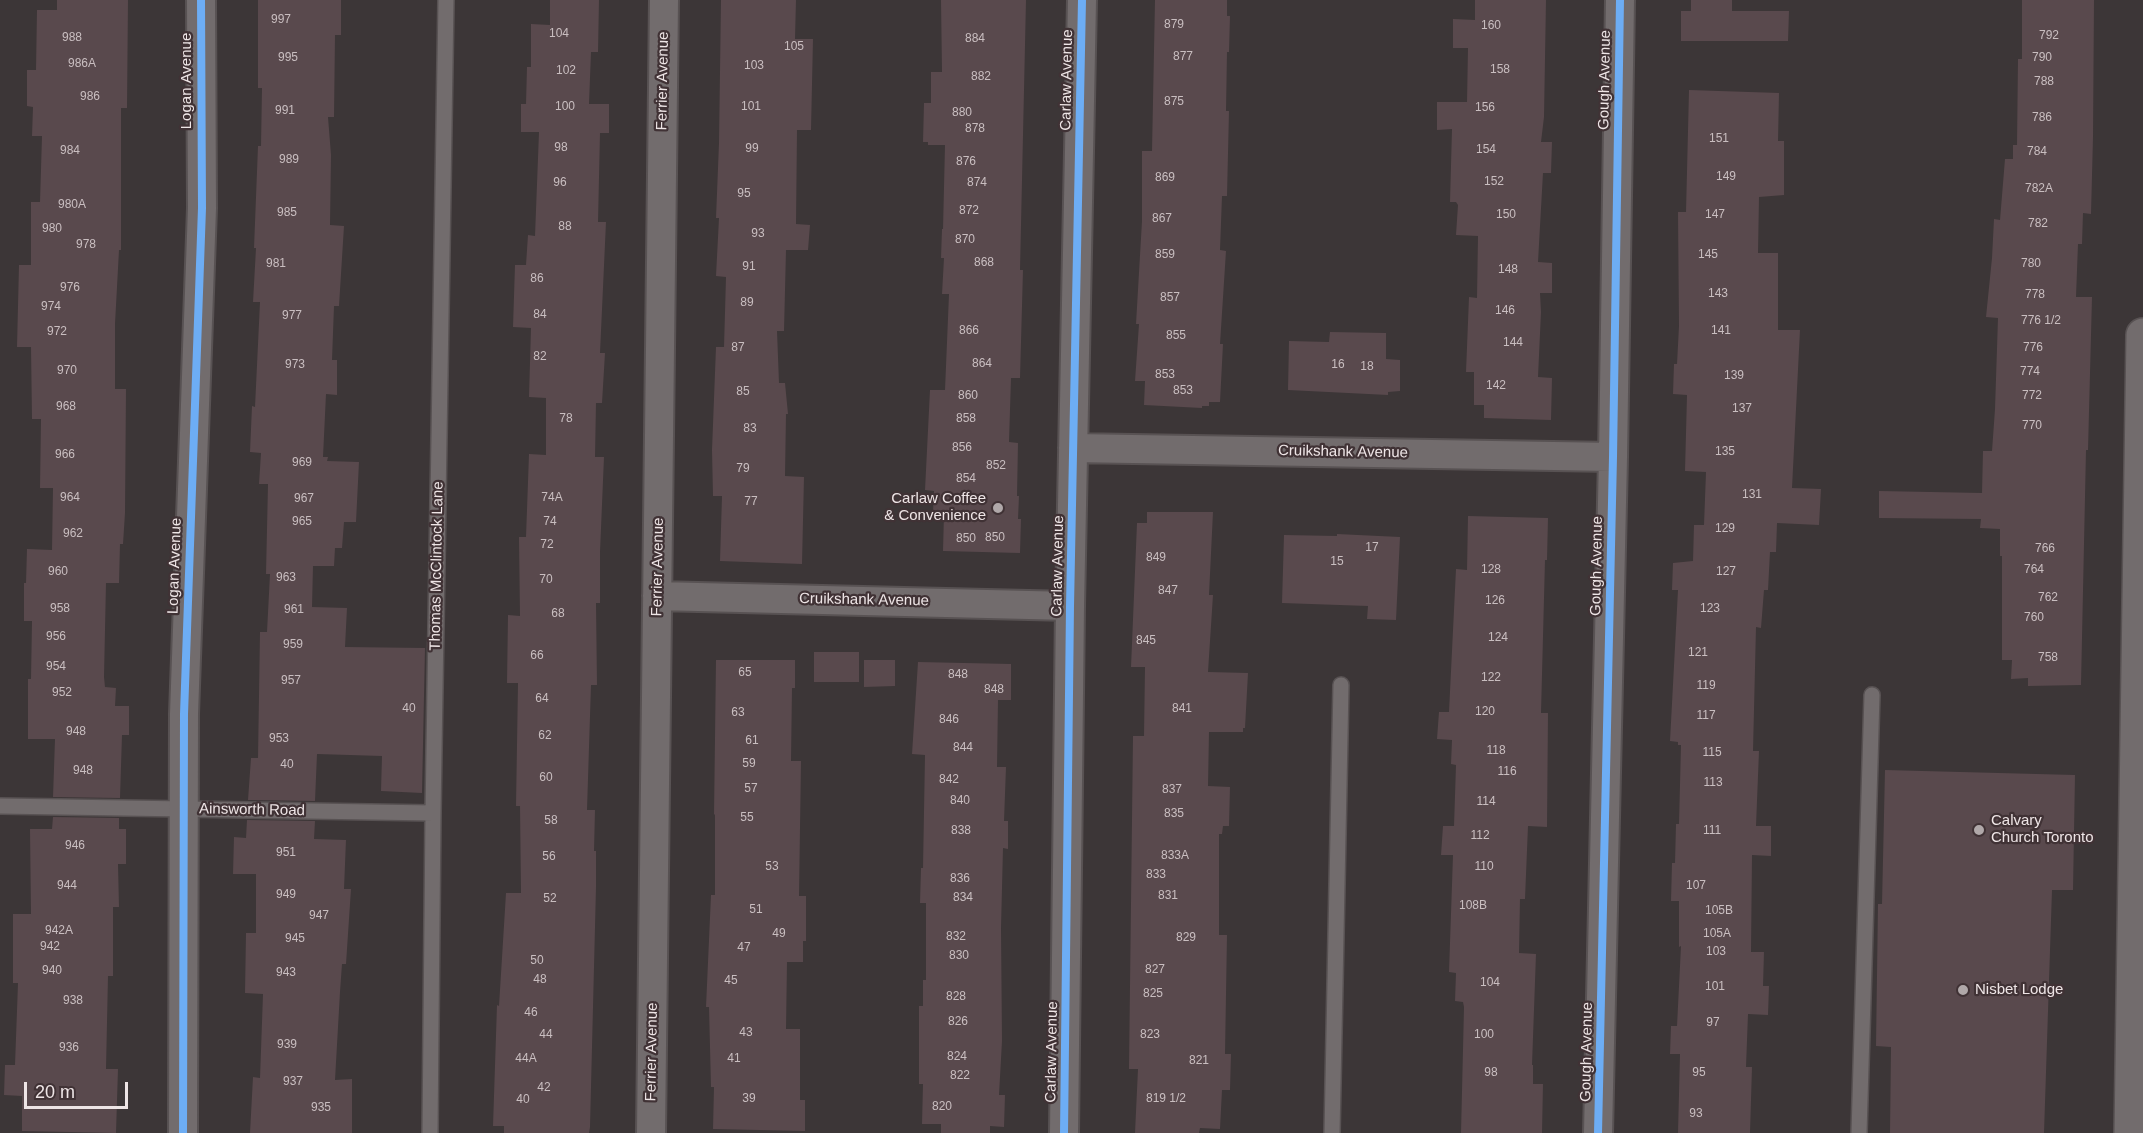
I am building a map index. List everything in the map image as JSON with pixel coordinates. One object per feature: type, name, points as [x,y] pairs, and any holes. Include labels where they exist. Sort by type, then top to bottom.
[{"type":"main road","points":[[2135,1120],[2139,910],[2143,334]]},
{"type":"street","name":"Logan Avenue","points":[[183,1133],[184,702],[201,208],[201,0]]},
{"type":"street","name":"Ferrier Avenue","points":[[651,1133],[664,0]]},
{"type":"street","name":"Carlaw Avenue","points":[[1064,1133],[1070,606],[1082,0]]},
{"type":"street","name":"Gough Avenue","points":[[1598,1133],[1613,457],[1620,0]]},
{"type":"street","name":"Cruikshank Avenue","points":[[1073,448],[1613,457]]},
{"type":"street","name":"Cruikshank Avenue","points":[[657,596],[1070,606]]},
{"type":"lane","name":"Thomas McClintock Lane","points":[[430,1133],[446,0]]},
{"type":"lane","points":[[1332,1133],[1341,685]]},
{"type":"lane","points":[[1859,1133],[1872,695]]},
{"type":"lane","name":"Ainsworth Road","points":[[0,806],[433,813]]},
{"type":"building","points":[[57,0],[128,0],[127,108],[121,108],[121,250],[119,250],[115,324],[115,389],[126,389],[125,513],[123,544],[120,544],[119,583],[106,583],[104,677],[105,687],[116,688],[115,706],[129,706],[129,735],[122,735],[120,798],[53,797],[55,739],[28,739],[28,679],[31,679],[32,621],[24,621],[27,549],[52,550],[53,488],[40,488],[41,419],[32,419],[31,347],[17,347],[19,265],[31,265],[31,202],[40,202],[42,136],[32,136],[33,107],[27,106],[27,70],[36,70],[37,10],[57,10]]},
{"type":"building","points":[[258,0],[341,0],[341,35],[335,35],[334,117],[328,117],[331,155],[330,225],[344,226],[339,306],[334,306],[332,360],[337,360],[337,395],[326,394],[323,457],[328,457],[327,461],[359,462],[356,522],[344,522],[342,548],[335,548],[334,566],[313,566],[312,607],[347,608],[345,647],[425,648],[422,793],[381,791],[382,756],[317,754],[315,801],[248,800],[251,758],[258,758],[260,632],[267,632],[270,574],[266,574],[268,484],[259,484],[261,453],[250,452],[252,406],[255,407],[260,302],[253,302],[262,88],[258,88]]},
{"type":"building","points":[[550,0],[599,0],[598,52],[591,52],[589,104],[609,104],[609,133],[600,133],[598,222],[606,222],[600,353],[605,353],[602,403],[596,403],[595,457],[604,457],[600,603],[596,603],[597,685],[591,685],[587,810],[595,810],[594,851],[596,851],[590,1127],[589,1133],[504,1133],[504,1126],[493,1126],[497,1005],[499,1006],[506,893],[521,893],[520,806],[516,806],[518,683],[507,683],[508,615],[520,616],[519,537],[526,537],[529,454],[546,455],[546,398],[529,397],[531,328],[513,327],[515,265],[526,265],[528,235],[535,236],[539,132],[521,132],[521,104],[526,104],[527,67],[531,67],[531,24],[550,25]]},
{"type":"building","points":[[721,0],[796,0],[795,39],[813,39],[811,130],[797,130],[796,224],[810,225],[808,250],[786,250],[784,331],[777,331],[779,383],[785,383],[788,414],[786,414],[785,476],[804,477],[802,564],[720,561],[722,496],[713,496],[712,450],[716,347],[724,347],[726,277],[716,276],[719,218],[716,218]]},
{"type":"building","points":[[941,0],[1026,0],[1020,378],[1011,378],[1009,442],[1018,443],[1017,496],[1019,496],[1018,519],[1021,519],[1020,553],[943,551],[944,513],[933,512],[934,491],[925,490],[930,390],[945,390],[949,294],[942,294],[944,258],[941,258],[945,145],[928,145],[928,142],[923,142],[924,103],[931,103],[931,72],[942,72]]},
{"type":"building","points":[[1155,0],[1227,0],[1227,16],[1230,16],[1226,111],[1229,111],[1227,196],[1222,196],[1220,250],[1226,251],[1220,344],[1223,344],[1220,402],[1209,402],[1209,406],[1202,406],[1202,408],[1144,405],[1145,381],[1135,381],[1139,324],[1136,324],[1142,221],[1142,151],[1152,151]]},
{"type":"building","points":[[1475,0],[1546,0],[1544,117],[1541,142],[1552,142],[1551,173],[1543,173],[1538,262],[1552,263],[1552,293],[1540,293],[1538,377],[1552,378],[1551,420],[1484,418],[1484,405],[1474,405],[1474,372],[1466,372],[1469,297],[1477,298],[1478,236],[1456,235],[1458,205],[1456,202],[1450,202],[1452,129],[1437,130],[1437,102],[1467,102],[1468,48],[1453,48],[1453,19],[1475,20]]},
{"type":"building","points":[[1691,0],[1732,0],[1732,11],[1789,11],[1788,41],[1681,41],[1681,11],[1691,11]]},
{"type":"building","points":[[2022,0],[2094,0],[2091,214],[2083,213],[2082,244],[2078,244],[2076,297],[2092,297],[2081,685],[2028,686],[2028,678],[2011,679],[2012,660],[2002,660],[2000,529],[1980,528],[1981,519],[1879,518],[1879,491],[1982,493],[1983,451],[1992,451],[1998,318],[1986,317],[1994,219],[2000,220],[2005,159],[2013,159],[2013,145],[2017,145],[2018,59],[2022,59]]},
{"type":"building","points":[[1689,90],[1779,93],[1778,141],[1784,141],[1784,195],[1759,197],[1758,253],[1778,253],[1778,330],[1800,330],[1792,488],[1821,489],[1819,525],[1777,523],[1776,552],[1770,552],[1768,590],[1764,590],[1761,628],[1756,627],[1753,751],[1759,751],[1756,826],[1771,826],[1771,856],[1752,855],[1751,952],[1764,952],[1763,986],[1769,986],[1768,1015],[1748,1014],[1746,1067],[1752,1067],[1750,1133],[1678,1133],[1680,1054],[1670,1054],[1671,1026],[1677,1026],[1681,946],[1679,947],[1679,901],[1671,901],[1676,824],[1679,824],[1681,745],[1670,741],[1678,590],[1672,590],[1673,563],[1693,561],[1694,525],[1704,525],[1706,472],[1685,471],[1687,395],[1673,394],[1679,326],[1678,212],[1686,212]]},
{"type":"building","points":[[1330,332],[1386,333],[1386,359],[1400,360],[1400,391],[1388,392],[1388,395],[1288,390],[1289,341],[1329,342]]},
{"type":"building","points":[[1147,512],[1213,512],[1209,595],[1213,595],[1208,672],[1248,673],[1243,732],[1209,732],[1208,786],[1230,787],[1229,826],[1223,826],[1222,834],[1219,834],[1219,935],[1227,935],[1225,1054],[1231,1054],[1230,1090],[1222,1090],[1220,1129],[1200,1128],[1199,1133],[1135,1133],[1138,1069],[1129,1069],[1133,736],[1144,736],[1145,667],[1131,667],[1137,523],[1147,523]]},
{"type":"building","points":[[1468,516],[1548,518],[1541,713],[1548,713],[1547,827],[1528,826],[1525,899],[1520,899],[1519,953],[1536,954],[1532,1065],[1533,1084],[1543,1084],[1542,1133],[1461,1133],[1464,1007],[1463,1002],[1455,1001],[1456,973],[1449,972],[1453,855],[1441,855],[1443,826],[1454,826],[1456,765],[1451,764],[1452,740],[1437,739],[1439,712],[1449,712],[1456,569],[1467,570]]},
{"type":"building","points":[[1337,534],[1400,537],[1396,620],[1367,619],[1368,606],[1282,603],[1284,535],[1337,536]]},
{"type":"building","points":[[814,652],[859,652],[859,682],[814,682]]},
{"type":"building","points":[[716,660],[795,660],[795,688],[792,688],[791,761],[801,761],[799,896],[806,896],[806,941],[803,941],[803,962],[787,962],[786,1029],[800,1029],[800,1100],[805,1100],[805,1131],[713,1129],[714,1087],[711,1087],[709,1007],[706,1007],[711,895],[715,895]]},
{"type":"building","points":[[864,660],[895,660],[895,686],[864,687]]},
{"type":"building","points":[[918,662],[1011,664],[1011,700],[998,700],[997,767],[1006,767],[1004,821],[1008,821],[1008,849],[1003,848],[1001,928],[1002,1041],[999,1095],[1005,1095],[1004,1127],[990,1126],[990,1133],[941,1133],[941,1124],[922,1124],[923,1084],[919,1084],[919,1006],[923,1006],[923,980],[926,980],[926,903],[920,903],[921,868],[923,868],[925,755],[912,754]]},
{"type":"building","points":[[1885,770],[2075,775],[2073,890],[2052,890],[2044,1133],[1890,1133],[1891,1047],[1876,1046],[1878,904],[1882,904]]},
{"type":"building","points":[[53,817],[119,818],[119,829],[126,829],[126,864],[118,864],[119,907],[113,907],[113,976],[108,976],[106,1069],[118,1069],[116,1133],[22,1131],[22,1096],[4,1095],[5,1065],[15,1065],[18,983],[13,983],[13,914],[31,914],[30,829],[52,829]]},
{"type":"building","points":[[247,820],[315,821],[314,839],[346,840],[344,889],[351,889],[346,964],[342,964],[335,1080],[352,1079],[352,1133],[250,1133],[253,1077],[260,1078],[263,994],[245,993],[246,933],[256,933],[256,874],[233,874],[234,837],[246,838]]},
{"type":"cycle path","points":[[183,1133],[184,714],[202,208],[201,0]]},
{"type":"cycle path","points":[[1064,1133],[1070,606],[1082,0]]},
{"type":"cycle path","points":[[1598,1133],[1613,457],[1620,0]]},
{"type":"place","name":"Carlaw Coffee & Convenience","points":[[998,508]]},
{"type":"place","name":"Calvary Church Toronto","points":[[1979,830]]},
{"type":"place","name":"Nisbet Lodge","points":[[1963,990]]}]
